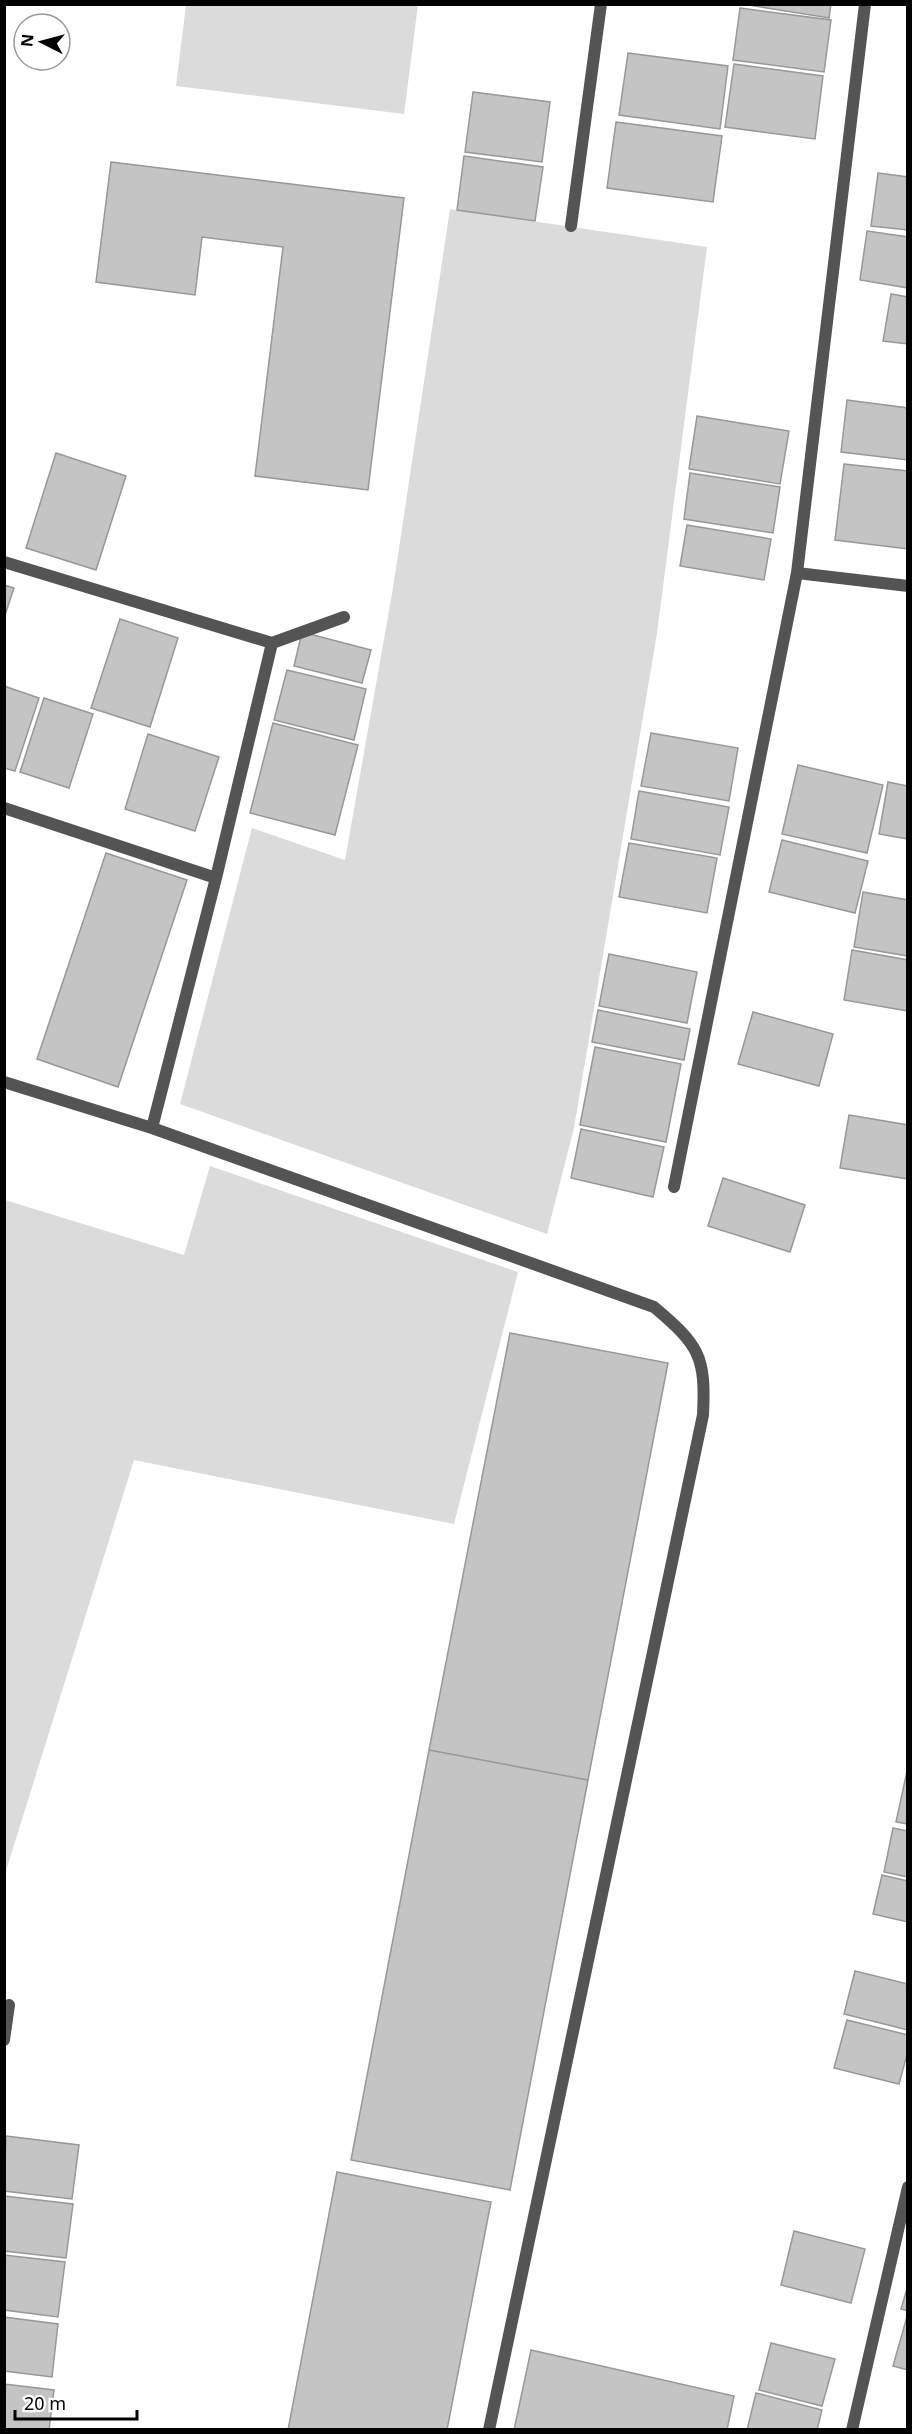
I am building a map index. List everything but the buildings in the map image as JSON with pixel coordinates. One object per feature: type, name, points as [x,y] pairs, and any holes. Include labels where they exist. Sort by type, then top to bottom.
[{"type":"street","points":[[572,226],[601,4]]},
{"type":"street","points":[[674,1187],[797,573],[865,4]]},
{"type":"street","points":[[4,562],[272,643],[344,617]]},
{"type":"street","points":[[797,573],[908,586]]},
{"type":"street","points":[[152,1128],[216,878],[272,643]]},
{"type":"street","points":[[4,807],[216,878]]},
{"type":"street","points":[[4,1082],[152,1128],[654,1307],[682,1330],[698,1353],[705,1381],[704,1415],[489,2430]]},
{"type":"street","points":[[4,2040],[9,2005]]},
{"type":"street","points":[[852,2430],[908,2187]]},
{"type":"shaded area","points":[[186,5],[418,5],[404,114],[176,86]]},
{"type":"shaded area","points":[[450,209],[707,247],[657,633],[574,1128],[547,1234],[180,1104],[252,828],[345,860],[393,588]]},
{"type":"shaded area","points":[[210,1166],[518,1272],[454,1524],[134,1460],[5,1874],[5,1200],[184,1255]]}]
